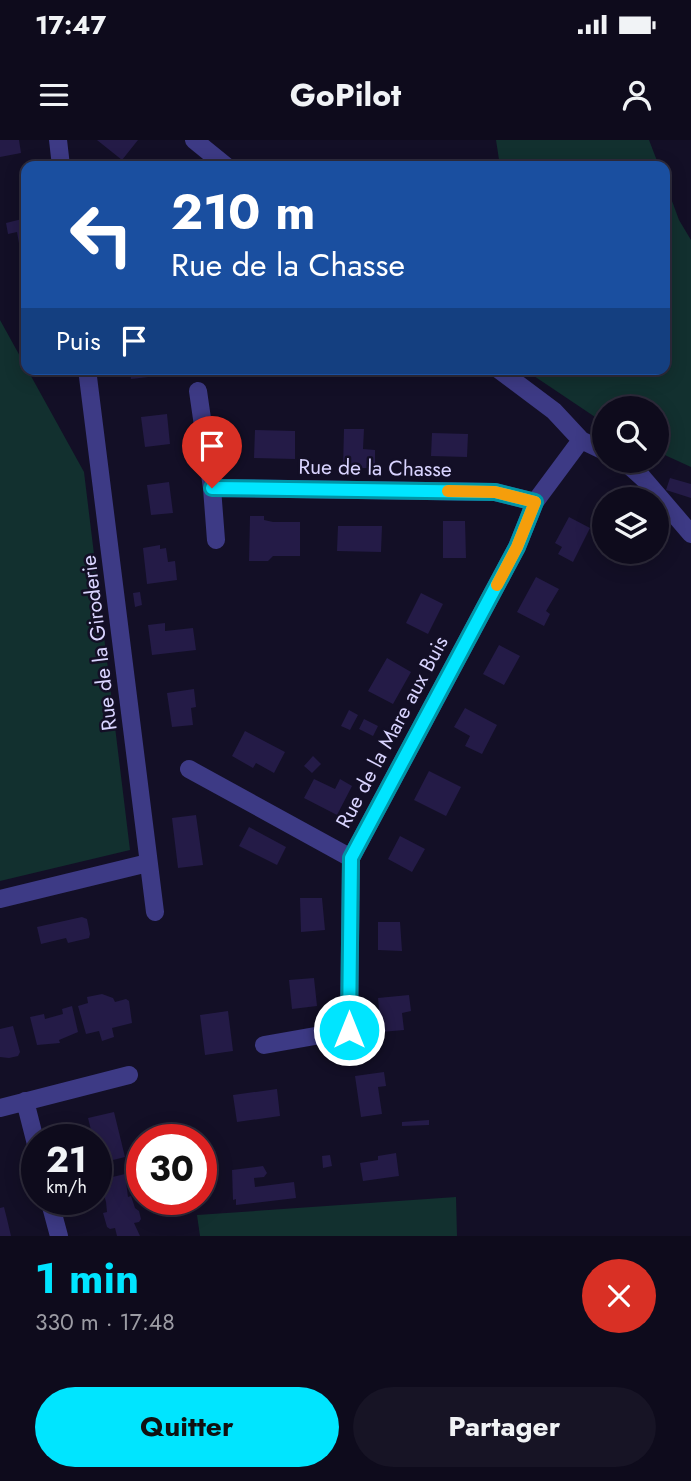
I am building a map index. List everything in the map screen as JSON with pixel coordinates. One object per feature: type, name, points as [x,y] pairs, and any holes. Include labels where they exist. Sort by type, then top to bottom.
[{"type":"street","points":[[58,140],[60,161]]},
{"type":"street","points":[[194,140],[220,161]]},
{"type":"street","name":"Rue de la Giroderie","points":[[88,375],[155,912]]},
{"type":"street","points":[[506,375],[554,411],[581,440],[592,445]]},
{"type":"street","points":[[198,391],[212,488],[216,540]]},
{"type":"street","name":"Rue de la Mare aux Buis","points":[[264,1045],[349,1030],[351,858],[517,547],[535,502],[581,440]]},
{"type":"street","points":[[637,473],[691,534]]},
{"type":"street","name":"Rue de la Chasse","points":[[212,488],[495,492],[535,502]]},
{"type":"street","points":[[189,769],[351,858]]},
{"type":"street","points":[[0,899],[148,863]]},
{"type":"street","points":[[0,1108],[129,1074]]},
{"type":"street","points":[[25,1101],[31,1124]]},
{"type":"street","points":[[54,1215],[59,1236]]},
{"type":"green space","points":[[496,140],[649,140],[657,161],[499,161]]},
{"type":"green space","points":[[670,196],[679,220],[691,240],[691,467],[669,457],[669,396],[592,396],[592,415],[534,375],[670,375]]},
{"type":"green space","points":[[0,320],[21,358],[21,375],[30,375],[84,472],[130,850],[0,881]]},
{"type":"green space","points":[[456,1197],[457,1236],[200,1236],[197,1215]]},
{"type":"building","points":[[0,140],[19,140],[21,153],[0,157]]},
{"type":"building","points":[[97,140],[138,140],[122,160]]},
{"type":"building","points":[[21,219],[21,249],[17,232],[8,234],[6,223]]},
{"type":"building","points":[[131,375],[157,376],[131,379]]},
{"type":"building","points":[[167,414],[170,444],[145,447],[141,417]]},
{"type":"building","points":[[344,429],[364,429],[363,449],[375,450],[375,468],[343,468]]},
{"type":"building","points":[[255,430],[295,431],[295,459],[254,458]]},
{"type":"building","points":[[432,433],[468,434],[467,457],[431,456]]},
{"type":"building","points":[[670,478],[691,484],[691,498],[669,491],[667,487]]},
{"type":"building","points":[[169,482],[173,513],[151,515],[147,485]]},
{"type":"building","points":[[250,516],[264,516],[264,520],[273,522],[300,522],[300,556],[273,556],[268,561],[249,561]]},
{"type":"building","points":[[569,517],[590,528],[573,562],[558,554],[562,547],[555,543]]},
{"type":"building","points":[[443,521],[465,521],[466,558],[443,558]]},
{"type":"building","points":[[338,526],[382,526],[381,552],[337,551]]},
{"type":"building","points":[[160,545],[160,549],[166,548],[168,562],[175,561],[177,580],[147,584],[143,548]]},
{"type":"building","points":[[536,577],[559,589],[546,611],[550,614],[544,626],[517,612]]},
{"type":"building","points":[[140,592],[142,605],[135,607],[133,593]]},
{"type":"building","points":[[421,593],[443,604],[428,634],[406,623]]},
{"type":"building","points":[[165,623],[165,631],[193,628],[196,650],[152,655],[148,625]]},
{"type":"building","points":[[499,645],[520,656],[504,685],[483,674]]},
{"type":"building","points":[[387,658],[411,672],[393,704],[368,691]]},
{"type":"building","points":[[194,689],[196,707],[191,708],[193,725],[172,727],[167,693]]},
{"type":"building","points":[[465,708],[497,725],[482,754],[465,746],[470,736],[454,727]]},
{"type":"building","points":[[349,710],[358,715],[350,730],[341,726]]},
{"type":"building","points":[[364,719],[378,726],[373,736],[359,729]]},
{"type":"building","points":[[245,731],[285,752],[274,773],[256,763],[253,768],[232,756]]},
{"type":"building","points":[[313,756],[321,764],[312,773],[304,766]]},
{"type":"building","points":[[429,771],[461,787],[446,816],[414,800]]},
{"type":"building","points":[[314,779],[335,789],[340,779],[352,786],[337,815],[304,798]]},
{"type":"building","points":[[196,815],[203,865],[178,868],[172,818]]},
{"type":"building","points":[[249,827],[286,847],[277,865],[239,846]]},
{"type":"building","points":[[400,836],[425,849],[412,872],[388,859]]},
{"type":"building","points":[[300,898],[322,898],[325,930],[301,932]]},
{"type":"building","points":[[82,917],[87,919],[89,938],[68,943],[66,938],[41,944],[37,927]]},
{"type":"building","points":[[378,922],[400,922],[402,951],[378,950]]},
{"type":"building","points":[[314,978],[317,1006],[292,1009],[289,980]]},
{"type":"building","points":[[102,994],[113,998],[115,1002],[126,999],[129,1001],[132,1023],[112,1028],[114,1037],[102,1041],[99,1031],[86,1034],[78,1006],[88,1003],[87,997]]},
{"type":"building","points":[[409,995],[411,1011],[402,1013],[404,1030],[381,1032],[378,998]]},
{"type":"building","points":[[72,1006],[78,1032],[59,1040],[60,1043],[37,1045],[30,1017],[44,1014],[45,1019],[63,1014],[62,1009]]},
{"type":"building","points":[[228,1011],[233,1051],[205,1055],[200,1015]]},
{"type":"building","points":[[13,1026],[20,1052],[18,1056],[0,1057],[0,1029]]},
{"type":"building","points":[[384,1072],[386,1086],[378,1087],[382,1114],[361,1117],[355,1076]]},
{"type":"building","points":[[277,1089],[280,1116],[237,1122],[233,1095]]},
{"type":"building","points":[[114,1112],[125,1157],[112,1160],[112,1124],[90,1124],[88,1118]]},
{"type":"building","points":[[429,1120],[429,1125],[402,1126],[402,1122]]},
{"type":"building","points":[[396,1153],[399,1176],[363,1181],[360,1163]]},
{"type":"building","points":[[330,1155],[332,1166],[323,1168],[322,1156]]},
{"type":"building","points":[[263,1166],[267,1173],[264,1177],[254,1178],[255,1187],[294,1182],[296,1198],[236,1205],[236,1199],[233,1200],[232,1170]]},
{"type":"building","points":[[125,1174],[126,1215],[140,1215],[139,1222],[134,1223],[140,1236],[117,1236],[115,1228],[107,1227],[104,1215],[112,1215],[112,1177]]},
{"type":"building","points":[[4,1207],[11,1236],[0,1236],[0,1208]]},
{"type":"slow traffic","points":[[448,491],[495,492],[535,502],[517,547],[497,585]]},
{"type":"route","points":[[212,488],[495,492],[535,502],[517,547],[351,858],[349,1030]]}]
